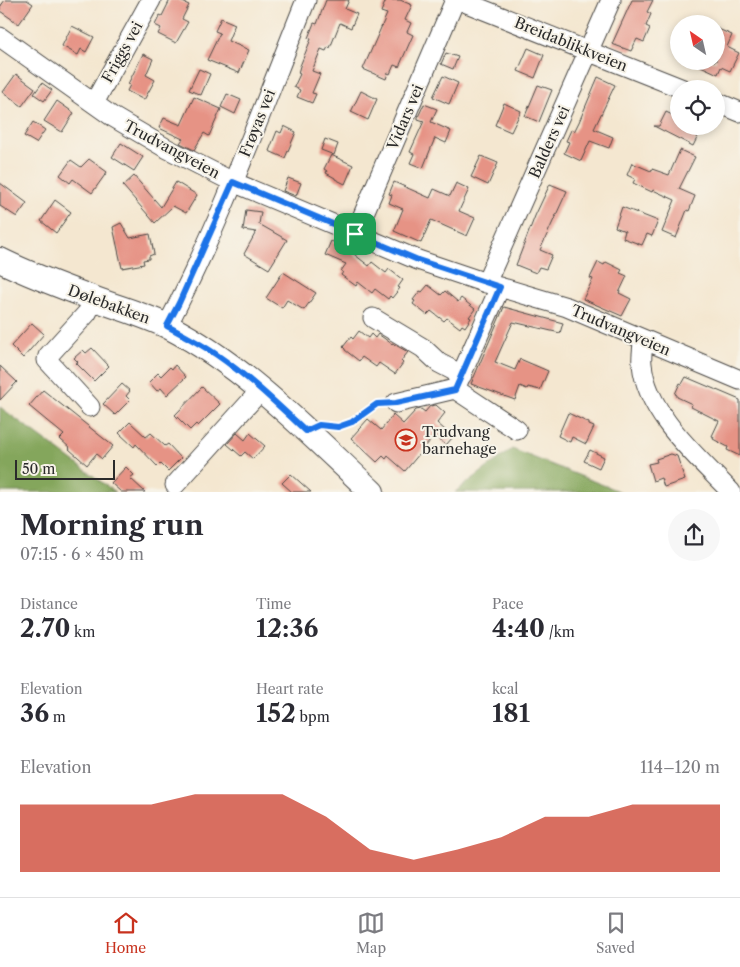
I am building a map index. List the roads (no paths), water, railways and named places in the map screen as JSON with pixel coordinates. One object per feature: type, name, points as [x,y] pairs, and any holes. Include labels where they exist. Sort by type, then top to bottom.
[{"type":"main road","name":"Dølebakken","points":[[0,260],[55,284],[167,326],[199,343],[219,356],[261,390],[306,431],[364,489]]},
{"type":"street","name":"Friggs vei","points":[[94,103],[151,0]]},
{"type":"street","name":"Frøyas vei","points":[[167,326],[233,182],[306,0]]},
{"type":"street","name":"Breidablikkveien","points":[[457,0],[590,50],[670,84]]},
{"type":"street","name":"Vidars vei","points":[[355,234],[457,0]]},
{"type":"street","name":"Balders vei","points":[[493,285],[611,0]]},
{"type":"street","name":"Trudvangveien","points":[[0,37],[113,117],[164,147],[233,182],[418,260],[567,307],[740,380]]},
{"type":"street","points":[[725,105],[739,110]]},
{"type":"street","points":[[458,382],[493,285]]},
{"type":"street","points":[[90,407],[47,360],[48,356],[87,313],[94,299]]},
{"type":"street","points":[[373,318],[423,348],[458,382],[517,430]]},
{"type":"street","points":[[643,340],[642,363],[647,386],[662,416],[731,492]]},
{"type":"street","points":[[396,403],[458,382]]},
{"type":"street","points":[[175,485],[261,390]]},
{"type":"place","name":"Trudvang barnehage","points":[[406,440]]}]
